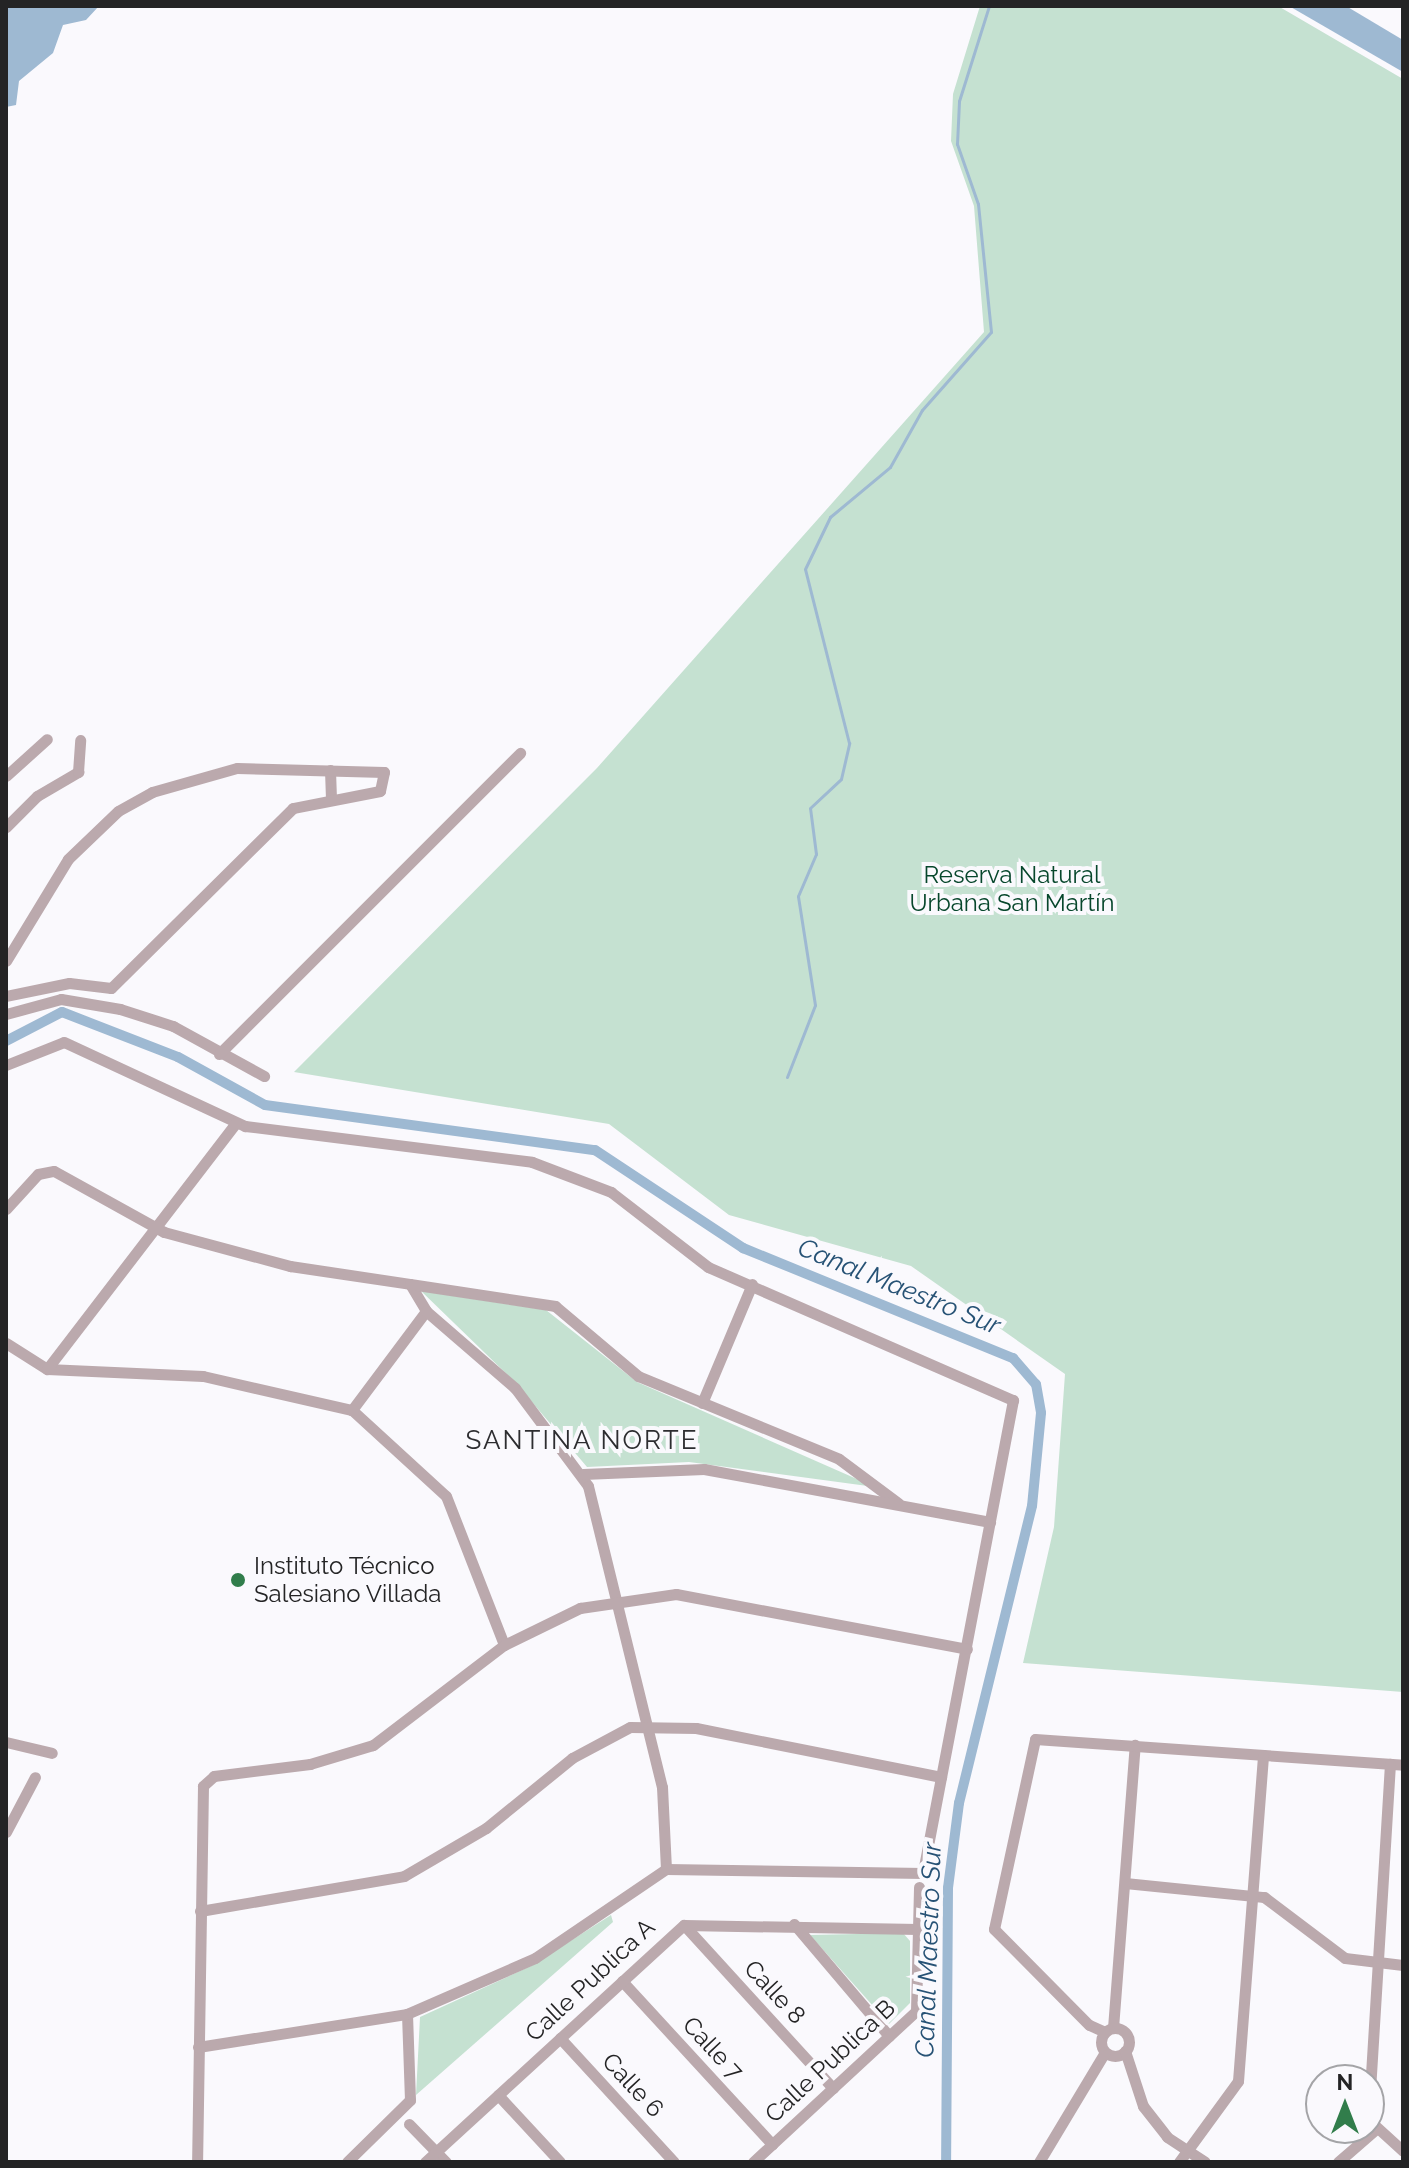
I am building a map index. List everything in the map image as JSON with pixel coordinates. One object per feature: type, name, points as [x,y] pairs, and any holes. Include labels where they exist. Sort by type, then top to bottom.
[{"type":"street","points":[[6,776],[47,739]]},
{"type":"street","points":[[6,827],[37,796],[78,772],[80,740]]},
{"type":"street","points":[[219,1054],[520,753]]},
{"type":"street","points":[[6,961],[68,859],[134,801],[218,770],[376,768],[387,782],[380,791],[331,797],[283,816],[114,985],[69,983],[6,996]]},
{"type":"street","points":[[330,770],[331,797]]},
{"type":"street","points":[[6,1014],[61,999],[92,1002],[156,1019],[264,1076]]},
{"type":"street","points":[[6,1065],[64,1042],[236,1123],[426,1154],[532,1162],[604,1188],[708,1267],[1011,1396],[967,1649],[920,1874],[666,1869],[535,1958],[407,2014],[198,2047]]},
{"type":"street","points":[[47,1369],[96,1296],[158,1229],[236,1123]]},
{"type":"street","points":[[6,1209],[38,1174],[54,1171],[158,1229],[290,1266],[555,1306],[638,1376],[839,1459],[898,1503]]},
{"type":"street","points":[[410,1284],[426,1311],[515,1388],[583,1474],[621,1598],[642,1725],[662,1787],[666,1869]]},
{"type":"street","points":[[702,1403],[752,1284]]},
{"type":"street","points":[[352,1410],[426,1311]]},
{"type":"street","points":[[6,1343],[47,1369],[203,1376],[352,1410],[446,1496],[504,1645]]},
{"type":"street","points":[[583,1474],[704,1469],[990,1522]]},
{"type":"street","points":[[197,2162],[202,1790],[208,1778],[310,1764],[373,1745],[504,1645],[561,1614],[621,1598],[692,1596],[967,1649]]},
{"type":"street","points":[[200,1911],[404,1876],[486,1828],[579,1753],[642,1725],[696,1728],[941,1777]]},
{"type":"street","points":[[1205,2162],[1183,2156],[1143,2106],[1125,2051],[1128,2038],[1109,2030],[1000,1938],[994,1921],[1035,1739],[1397,1765],[1377,1963],[1371,2064]]},
{"type":"street","points":[[6,1742],[52,1753]]},
{"type":"street","points":[[1039,2162],[1105,2052],[1125,1883],[1135,1745]]},
{"type":"street","points":[[1183,2156],[1238,2081],[1263,1755]]},
{"type":"street","points":[[6,1832],[35,1777]]},
{"type":"street","points":[[1125,1883],[1252,1894],[1272,1900],[1345,1958],[1403,1965]]},
{"type":"street","name":"Calle Publica B","points":[[753,2162],[916,2011],[919,1887]]},
{"type":"street","points":[[794,1924],[889,2036]]},
{"type":"street","name":"Calle Publica A","points":[[425,2162],[684,1925],[794,1924],[918,1929]]},
{"type":"street","name":"Calle 8","points":[[684,1925],[833,2088]]},
{"type":"street","name":"Calle 7","points":[[622,1981],[772,2144]]},
{"type":"street","points":[[347,2162],[410,2100],[407,2014]]},
{"type":"street","name":"Calle 6","points":[[560,2038],[674,2162]]},
{"type":"street","points":[[1105,2052],[1125,2051]]},
{"type":"street","points":[[498,2095],[560,2162]]},
{"type":"street","points":[[409,2124],[446,2162]]},
{"type":"street","points":[[1385,2136],[1403,2151]]},
{"type":"street","points":[[1338,2162],[1355,2144]]},
{"type":"green space","name":"Reserva Natural Urbana San Martín","points":[[980,6],[1278,6],[1403,79],[1403,1692],[1023,1663],[1054,1527],[1065,1374],[911,1266],[729,1215],[609,1124],[294,1072],[597,768],[984,332],[974,206],[951,141],[953,94]]},
{"type":"green space","points":[[421,1291],[546,1310],[637,1382],[875,1487],[689,1462],[587,1467],[515,1382]]},
{"type":"green space","points":[[611,1915],[613,1922],[416,2095],[420,2017],[531,1966]]},
{"type":"green space","points":[[903,1933],[910,1941],[910,2003],[889,2024],[810,1935]]},
{"type":"water","points":[[6,6],[99,6],[86,20],[63,25],[53,53],[19,81],[16,105],[6,107]]},
{"type":"water","points":[[1289,6],[1346,6],[1403,40],[1403,72]]},
{"type":"waterway","points":[[787,1077],[815,1005],[798,896],[816,854],[810,808],[841,779],[849,743],[805,569],[830,517],[890,467],[922,410],[991,332],[978,204],[957,144],[959,101],[989,6]]},
{"type":"waterway","name":"Canal Maestro Sur","points":[[6,1041],[62,1012],[178,1057],[265,1105],[595,1150],[743,1248],[1013,1358],[1036,1384],[1041,1413],[1032,1506],[959,1803],[948,1888],[946,2162]]},
{"type":"place","name":"Instituto Técnico Salesiano Villada","points":[[238,1580]]},
{"type":"district","name":"SANTINA NORTE","points":[[582,1441]]}]
